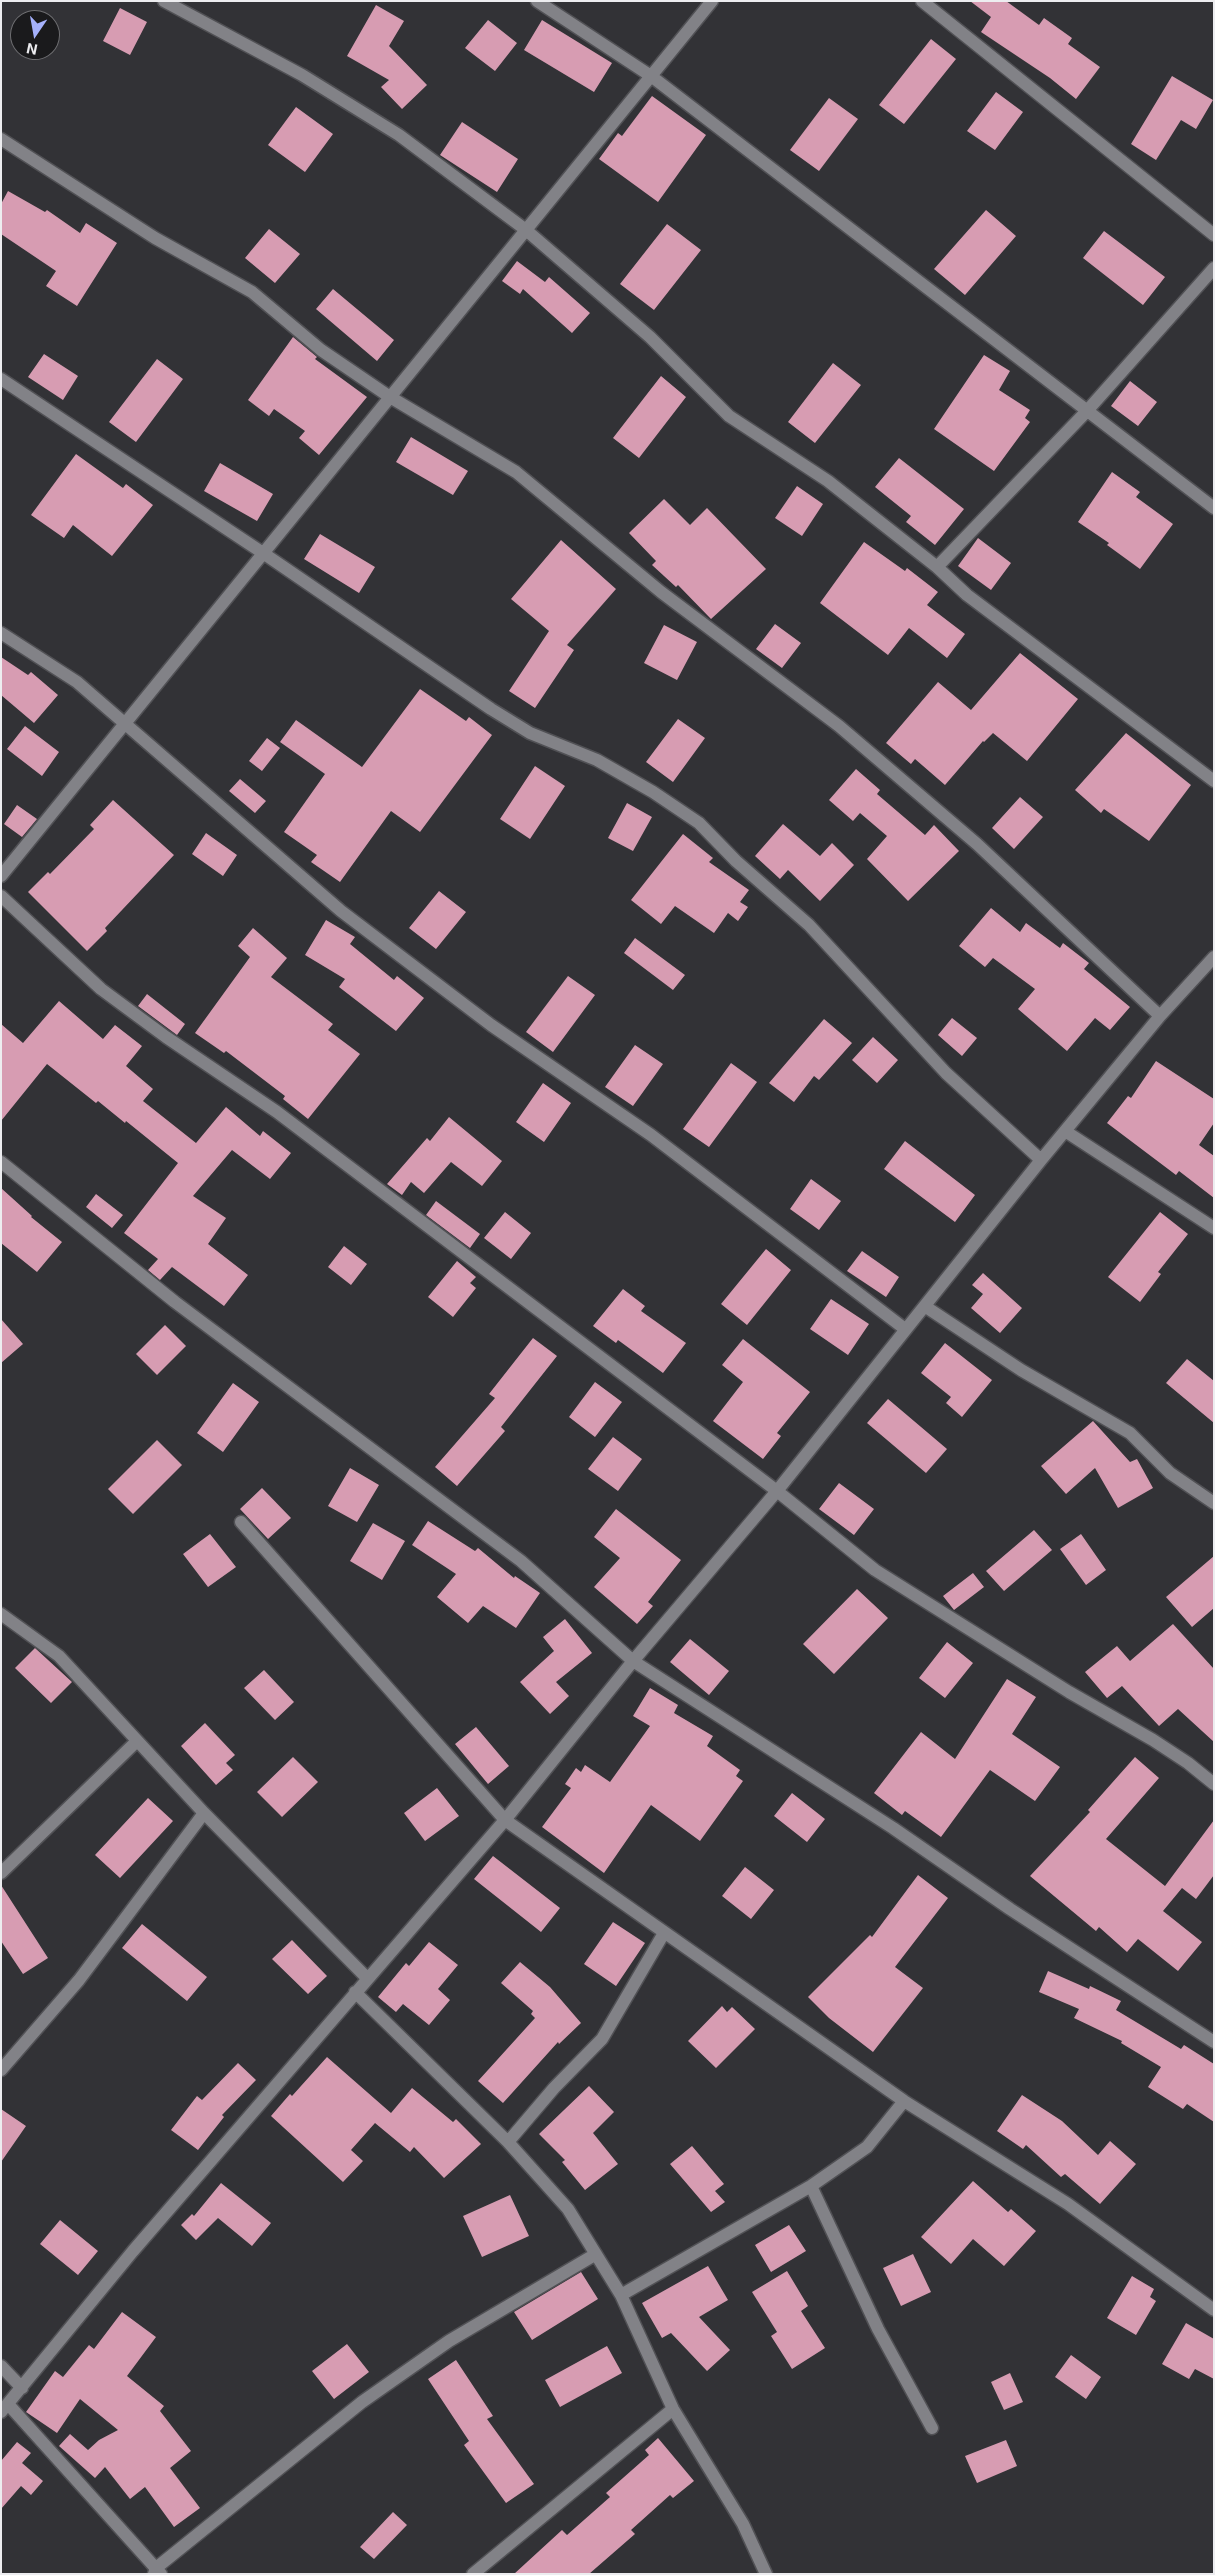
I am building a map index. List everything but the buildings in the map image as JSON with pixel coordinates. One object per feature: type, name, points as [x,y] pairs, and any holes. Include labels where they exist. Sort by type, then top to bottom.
[{"type":"street","points":[[164,1],[302,75],[399,135],[526,230],[650,337],[729,416],[828,481],[937,566],[967,595],[1214,780]]},
{"type":"street","points":[[537,1],[651,76],[1086,412],[1214,508]]},
{"type":"street","points":[[1,876],[712,1]]},
{"type":"street","points":[[922,1],[1214,235]]},
{"type":"street","points":[[1,139],[155,238],[252,292],[321,350],[390,397],[516,472],[661,592],[839,726],[977,844],[1160,1016]]},
{"type":"street","points":[[937,566],[1086,412],[1214,268]]},
{"type":"street","points":[[1,379],[263,553],[491,709],[530,733],[597,760],[653,792],[699,823],[736,861],[808,925],[946,1073],[1041,1160]]},
{"type":"street","points":[[1,633],[77,682],[341,911],[491,1024],[651,1135],[905,1329]]},
{"type":"street","points":[[1,896],[100,989],[166,1037],[277,1112],[777,1492],[875,1570],[1069,1692],[1160,1745],[1188,1763],[1214,1784]]},
{"type":"street","points":[[596,2254],[449,2341],[362,2402],[157,2572],[5,2408],[139,2244],[505,1820],[633,1661],[777,1492],[1041,1160],[1160,1016],[1214,957]]},
{"type":"street","points":[[1065,1131],[1214,1228]]},
{"type":"street","points":[[1,1162],[175,1302],[521,1561],[633,1661],[893,1828],[1010,1910],[1214,2042]]},
{"type":"street","points":[[926,1307],[1021,1370],[1130,1433],[1170,1473],[1214,1503]]},
{"type":"street","points":[[242,1522],[505,1820],[904,2101],[1068,2204],[1214,2310]]},
{"type":"street","points":[[1,1614],[59,1656],[204,1813],[367,1978]]},
{"type":"street","points":[[1,1873],[137,1741]]},
{"type":"street","points":[[1,2070],[79,1980],[204,1813]]},
{"type":"street","points":[[508,2142],[554,2088],[602,2039],[664,1933]]},
{"type":"street","points":[[355,1992],[508,2142],[568,2209],[621,2295],[673,2409],[743,2524],[766,2574]]},
{"type":"street","points":[[621,2295],[811,2186],[867,2147],[904,2101]]},
{"type":"street","points":[[811,2186],[878,2329],[932,2428]]},
{"type":"street","points":[[1,2366],[22,2388]]},
{"type":"street","points":[[473,2574],[673,2409]]}]
